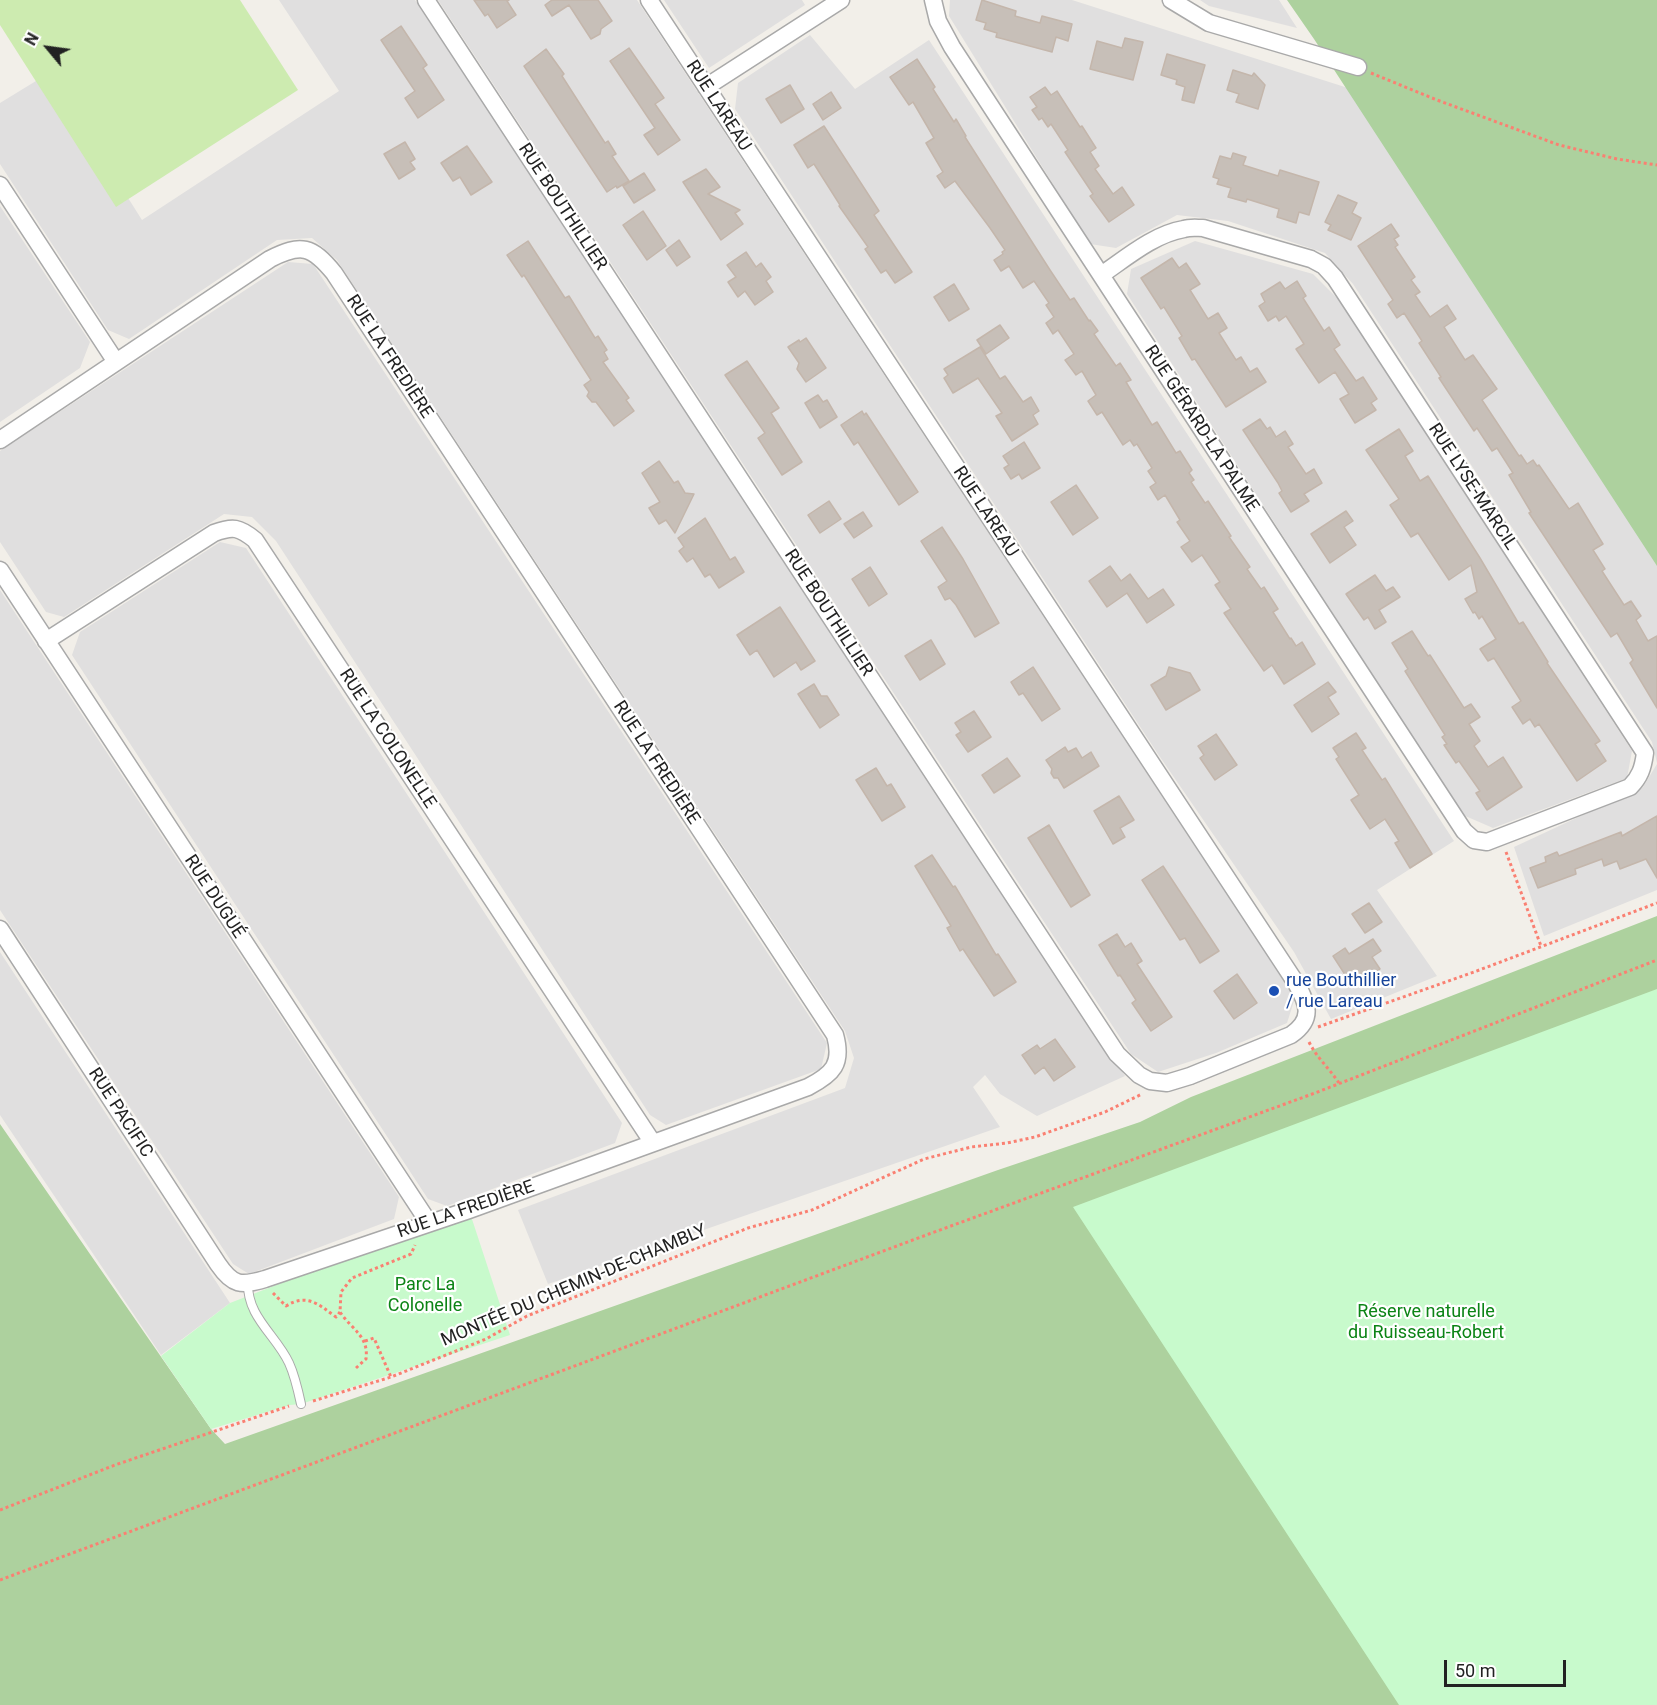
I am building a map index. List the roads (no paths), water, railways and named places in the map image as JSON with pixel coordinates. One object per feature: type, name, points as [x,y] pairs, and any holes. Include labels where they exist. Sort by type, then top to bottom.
[{"type":"street","name":"RUE BOUTHILLIER","points":[[426,0],[1118,1054],[1132,1070],[1150,1081],[1167,1083],[1277,1041],[1302,1027]]},
{"type":"street","name":"RUE LAREAU","points":[[649,0],[1296,983],[1307,1007],[1302,1027]]},
{"type":"street","points":[[706,87],[842,0]]},
{"type":"street","name":"RUE GÉRARD-LA PALME","points":[[933,0],[938,21],[952,47],[1464,831],[1474,840],[1494,840]]},
{"type":"street","points":[[1171,0],[1209,24],[1358,67]]},
{"type":"street","points":[[0,185],[116,362]]},
{"type":"street","name":"RUE LYSE-MARCIL","points":[[1101,275],[1168,233],[1185,228],[1203,228],[1311,259],[1324,266],[1335,278],[1645,753],[1639,778],[1630,788],[1494,840]]},
{"type":"street","name":"RUE LA FREDIÈRE","points":[[0,440],[270,259],[289,250],[308,250],[323,259],[835,1035],[839,1050],[836,1066],[824,1078],[808,1087],[408,1231],[248,1283]]},
{"type":"street","name":"RUE LA COLONELLE","points":[[46,641],[214,533],[227,528],[242,530],[255,540],[653,1143]]},
{"type":"street","name":"RUE DUGUÉ","points":[[0,570],[429,1223]]},
{"type":"street","name":"RUE PACIFIC","points":[[0,929],[223,1271],[232,1281],[248,1283]]},
{"type":"lane","points":[[248,1283],[248,1297],[257,1316],[288,1362],[298,1388],[301,1404]]},
{"type":"place","name":"rue Bouthillier / rue Lareau","points":[[1274,991]]},
{"type":"park label","name":"Parc La Colonelle","points":[[425,1295]]},
{"type":"park label","name":"Réserve naturelle du Ruisseau-Robert","points":[[1426,1322]]}]
